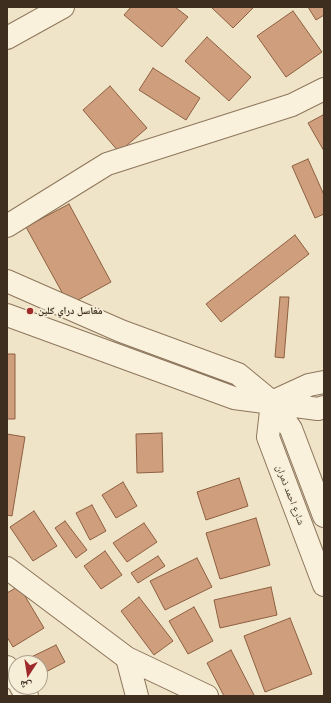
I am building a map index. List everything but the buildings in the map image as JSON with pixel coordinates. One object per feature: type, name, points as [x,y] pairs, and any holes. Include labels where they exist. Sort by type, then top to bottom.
[{"type":"street","points":[[7,38],[62,7]]},
{"type":"street","points":[[7,226],[108,164],[292,105],[324,89]]},
{"type":"street","points":[[7,281],[121,331],[238,374],[272,402],[291,430],[324,516]]},
{"type":"street","points":[[7,315],[234,398],[318,409],[324,407]]},
{"type":"street","points":[[272,402],[309,385],[324,382]]},
{"type":"street","name":"شارع احمد ذمران","points":[[272,402],[268,437],[324,585]]},
{"type":"street","points":[[7,568],[127,658],[207,696]]},
{"type":"street","points":[[127,658],[137,696]]},
{"type":"place","name":"مغاسل دراي كلين","points":[[30,311]]}]
